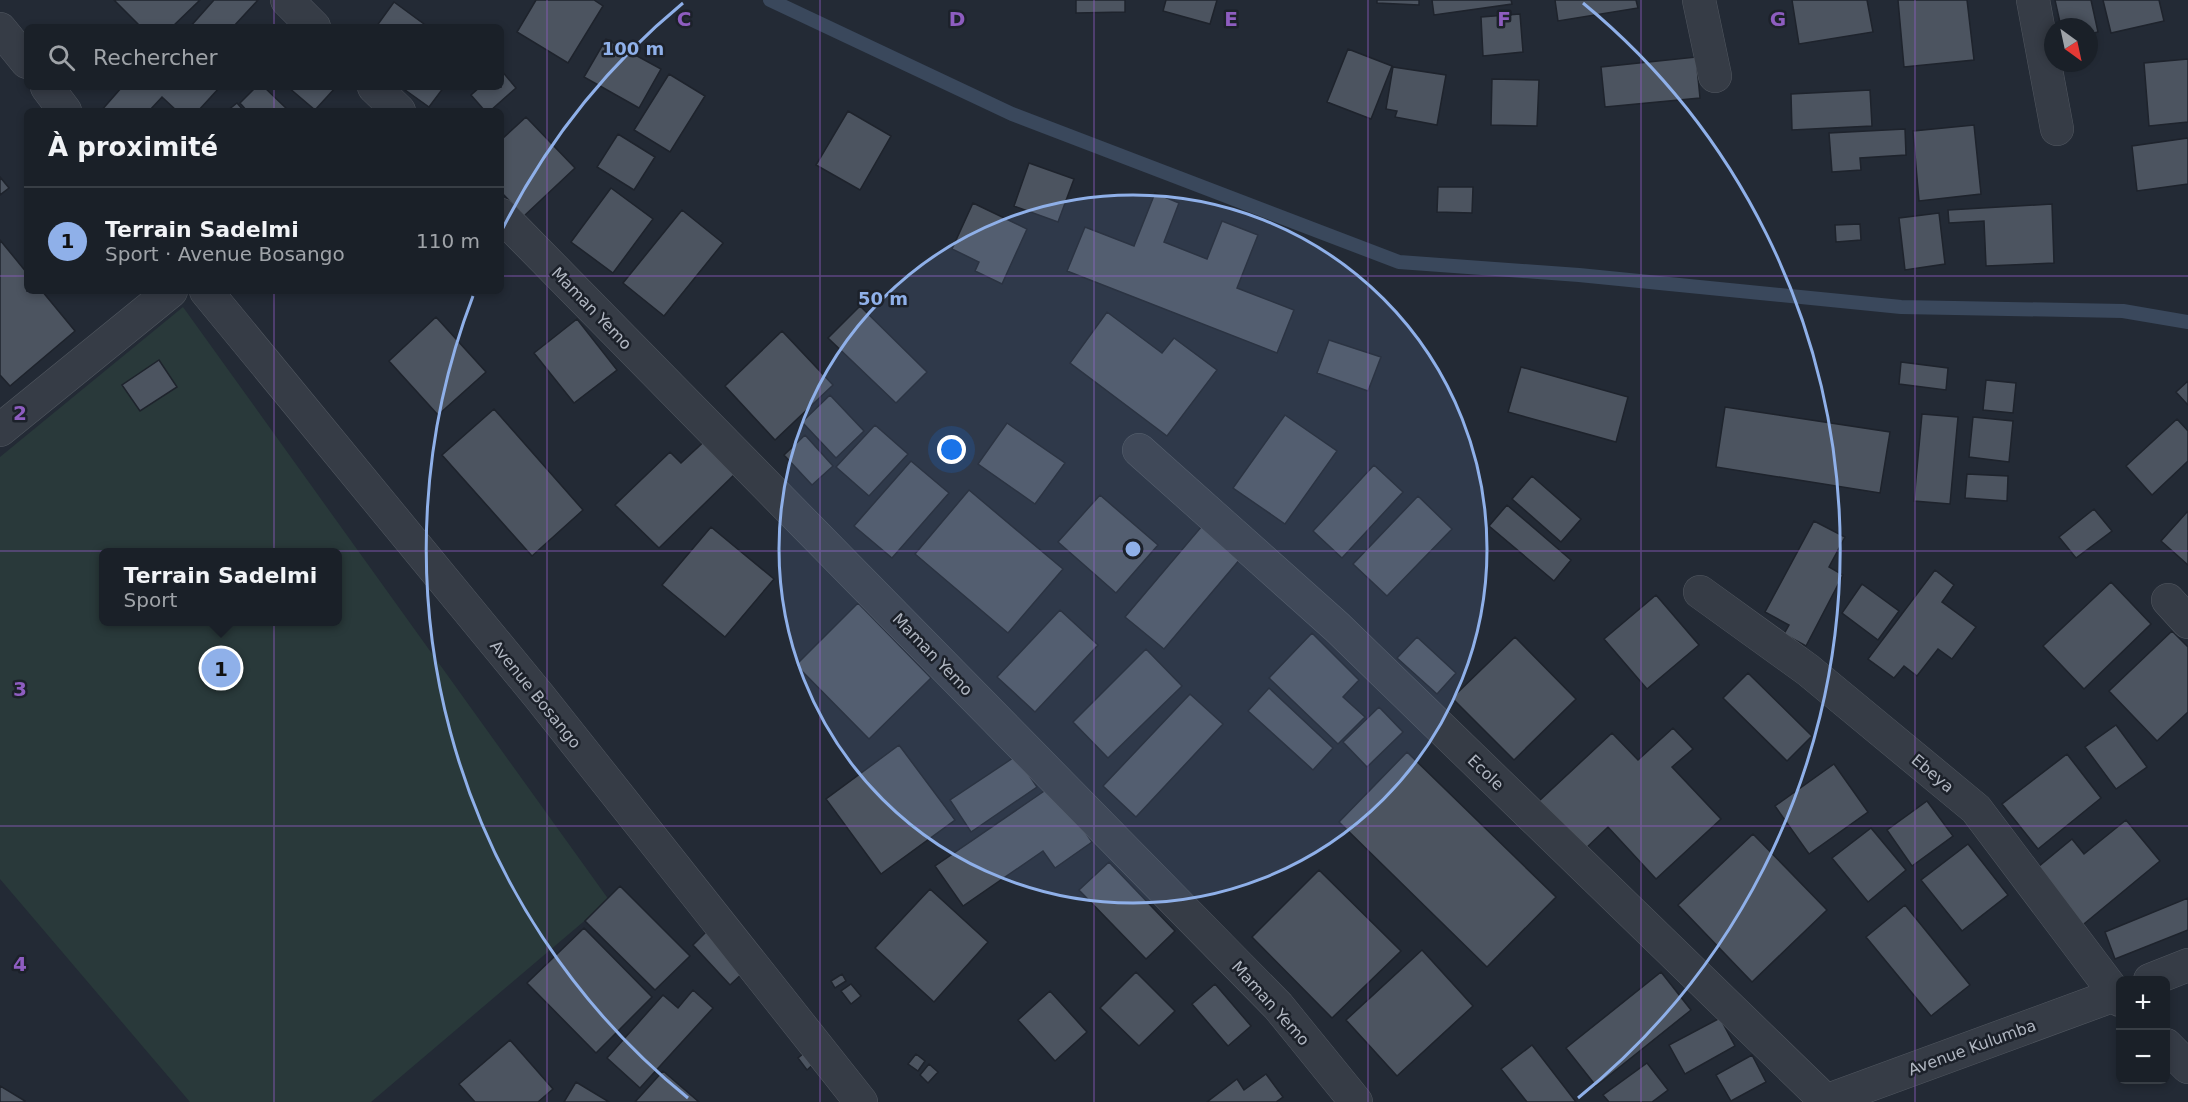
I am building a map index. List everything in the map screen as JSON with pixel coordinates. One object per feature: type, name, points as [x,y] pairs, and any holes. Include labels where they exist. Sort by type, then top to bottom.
[{"type":"street","points":[[287,0],[311,24]]},
{"type":"street","points":[[1700,0],[1715,76]]},
{"type":"street","points":[[2033,0],[2057,129]]},
{"type":"street","points":[[0,29],[24,58]]},
{"type":"street","points":[[48,90],[63,108]]},
{"type":"street","points":[[377,90],[396,108]]},
{"type":"street","name":"Maman Yemo","points":[[504,218],[1278,1006],[1356,1102]]},
{"type":"street","points":[[0,430],[167,294]]},
{"type":"street","name":"Avenue Bosango","points":[[208,294],[531,687],[861,1102]]},
{"type":"street","name":"Ecole","points":[[1139,450],[1337,627],[1825,1102]]},
{"type":"street","name":"Ebeya","points":[[1700,592],[1808,670],[1976,809],[2116,992]]},
{"type":"street","points":[[2162,976],[2188,965]]},
{"type":"street","name":"Avenue Kulumba","points":[[1825,1102],[2116,997]]},
{"type":"street","points":[[2170,1049],[2188,1067]]},
{"type":"shaded area","points":[[183,307],[609,900],[371,1102],[190,1102],[0,879],[0,457]]},
{"type":"building","points":[[114,0],[200,0],[175,24],[138,24]]},
{"type":"building","points":[[214,0],[258,0],[236,24],[193,24]]},
{"type":"building","points":[[536,0],[594,0],[603,6],[568,63],[517,32]]},
{"type":"building","points":[[1076,0],[1125,0],[1125,12],[1076,13]]},
{"type":"building","points":[[1166,0],[1217,0],[1210,24],[1163,11]]},
{"type":"building","points":[[1377,0],[1419,0],[1419,5],[1377,3]]},
{"type":"building","points":[[1432,0],[1511,0],[1512,4],[1434,15]]},
{"type":"building","points":[[1555,0],[1636,0],[1638,8],[1558,21]]},
{"type":"building","points":[[1792,0],[1867,0],[1873,32],[1799,44]]},
{"type":"building","points":[[1898,0],[1967,0],[1974,60],[1904,67]]},
{"type":"building","points":[[2055,0],[2091,0],[2095,18],[2059,18]]},
{"type":"building","points":[[2103,0],[2159,0],[2164,21],[2111,33]]},
{"type":"building","points":[[394,2],[424,24],[378,24]]},
{"type":"building","points":[[1520,14],[1523,52],[1483,56],[1481,17]]},
{"type":"building","points":[[606,39],[661,69],[639,108],[584,77]]},
{"type":"building","points":[[1348,49],[1392,66],[1371,119],[1327,102]]},
{"type":"building","points":[[1696,57],[1700,98],[1605,107],[1601,67]]},
{"type":"building","points":[[2188,59],[2188,122],[2149,126],[2144,63]]},
{"type":"building","points":[[1393,67],[1446,75],[1437,125],[1395,117],[1397,111],[1386,109]]},
{"type":"building","points":[[504,74],[516,88],[493,108],[482,108],[471,95],[477,90],[504,90]]},
{"type":"building","points":[[669,74],[705,96],[670,152],[634,130]]},
{"type":"building","points":[[1492,79],[1539,80],[1537,126],[1491,125]]},
{"type":"building","points":[[119,90],[217,90],[201,108],[174,108],[162,97],[152,108],[104,108]]},
{"type":"building","points":[[253,90],[267,90],[286,108],[244,108],[240,103]]},
{"type":"building","points":[[292,90],[333,90],[317,108],[313,108]]},
{"type":"building","points":[[405,90],[442,90],[429,107]]},
{"type":"building","points":[[1870,90],[1872,126],[1792,130],[1791,94]]},
{"type":"building","points":[[237,103],[241,108],[231,108]]},
{"type":"building","points":[[848,111],[891,136],[860,190],[816,165]]},
{"type":"building","points":[[526,117],[575,168],[524,216],[504,195],[504,137]]},
{"type":"building","points":[[1974,125],[1981,194],[1919,201],[1913,131]]},
{"type":"building","points":[[1905,129],[1906,155],[1860,158],[1861,170],[1832,172],[1829,133]]},
{"type":"building","points":[[618,134],[655,157],[634,190],[597,167]]},
{"type":"building","points":[[2188,138],[2188,184],[2137,191],[2132,146]]},
{"type":"building","points":[[1029,163],[1074,179],[1058,222],[1014,206]]},
{"type":"building","points":[[0,177],[9,188],[0,195]]},
{"type":"building","points":[[1438,187],[1473,187],[1472,213],[1437,212]]},
{"type":"building","points":[[611,188],[653,219],[613,273],[571,242]]},
{"type":"building","points":[[1155,193],[1179,203],[1164,242],[1207,259],[1222,221],[1258,235],[1237,288],[1294,310],[1277,353],[1067,271],[1085,227],[1134,246]]},
{"type":"building","points":[[973,203],[1027,229],[1002,284],[975,271],[979,262],[952,249]]},
{"type":"building","points":[[2052,204],[2054,263],[1986,266],[1984,221],[1949,223],[1948,210]]},
{"type":"building","points":[[682,210],[723,243],[664,316],[623,283]]},
{"type":"building","points":[[1939,213],[1945,264],[1905,270],[1899,218]]},
{"type":"building","points":[[1860,224],[1861,240],[1836,242],[1835,225]]},
{"type":"building","points":[[0,240],[24,269],[24,294],[44,294],[75,331],[10,386],[0,375]]},
{"type":"building","points":[[860,306],[927,372],[896,403],[828,338]]},
{"type":"building","points":[[1107,312],[1162,353],[1174,338],[1217,370],[1167,436],[1070,363]]},
{"type":"building","points":[[436,317],[486,372],[438,415],[389,361]]},
{"type":"building","points":[[577,319],[617,370],[574,403],[534,353]]},
{"type":"building","points":[[782,331],[833,385],[775,440],[725,386]]},
{"type":"building","points":[[1329,340],[1381,357],[1368,391],[1317,373]]},
{"type":"building","points":[[159,360],[177,387],[140,411],[122,385]]},
{"type":"building","points":[[1901,362],[1948,368],[1946,390],[1899,384]]},
{"type":"building","points":[[1521,367],[1628,397],[1616,442],[1508,412]]},
{"type":"building","points":[[1986,380],[2016,383],[2013,413],[1983,410]]},
{"type":"building","points":[[2188,381],[2188,405],[2176,392]]},
{"type":"building","points":[[830,395],[864,431],[836,458],[802,422]]},
{"type":"building","points":[[1725,407],[1890,432],[1880,493],[1716,467]]},
{"type":"building","points":[[494,409],[583,510],[532,556],[442,455]]},
{"type":"building","points":[[1922,414],[1958,417],[1950,504],[1914,501]]},
{"type":"building","points":[[1285,415],[1337,451],[1285,524],[1233,488]]},
{"type":"building","points":[[1973,417],[2013,421],[2009,462],[1969,457]]},
{"type":"building","points":[[2177,419],[2188,431],[2188,461],[2152,495],[2126,466]]},
{"type":"building","points":[[1007,423],[1065,463],[1035,504],[978,464]]},
{"type":"building","points":[[875,425],[908,454],[869,496],[836,467]]},
{"type":"building","points":[[805,435],[833,466],[812,485],[784,455]]},
{"type":"building","points":[[709,437],[740,469],[659,548],[615,505],[670,452],[681,463]]},
{"type":"building","points":[[911,461],[949,493],[892,558],[854,526]]},
{"type":"building","points":[[1374,465],[1403,492],[1342,558],[1313,531]]},
{"type":"building","points":[[1967,474],[2008,476],[2007,501],[1965,498]]},
{"type":"building","points":[[1532,476],[1581,519],[1561,542],[1512,499]]},
{"type":"building","points":[[969,490],[1063,569],[1008,633],[915,554]]},
{"type":"building","points":[[1100,495],[1158,545],[1116,593],[1058,542]]},
{"type":"building","points":[[1418,496],[1452,529],[1387,596],[1353,564]]},
{"type":"building","points":[[1507,505],[1571,560],[1554,581],[1489,526]]},
{"type":"building","points":[[2094,509],[2112,531],[2076,558],[2059,537]]},
{"type":"building","points":[[2188,511],[2188,565],[2161,541]]},
{"type":"building","points":[[1814,521],[1845,537],[1829,567],[1843,575],[1806,646],[1784,634],[1789,625],[1765,612]]},
{"type":"building","points":[[1202,526],[1241,558],[1164,649],[1125,617]]},
{"type":"building","points":[[711,527],[774,579],[725,637],[662,585]]},
{"type":"building","points":[[1935,570],[1954,585],[1942,602],[1976,627],[1952,659],[1938,649],[1917,676],[1904,666],[1894,678],[1868,659]]},
{"type":"building","points":[[2111,582],[2151,624],[2084,689],[2043,646]]},
{"type":"building","points":[[1862,584],[1899,611],[1878,640],[1842,613]]},
{"type":"building","points":[[1656,595],[1699,645],[1647,689],[1604,639]]},
{"type":"building","points":[[858,603],[931,678],[869,739],[796,665]]},
{"type":"building","points":[[1060,610],[1098,645],[1035,712],[997,677]]},
{"type":"building","points":[[2172,631],[2188,647],[2188,712],[2157,741],[2109,691]]},
{"type":"building","points":[[1312,633],[1359,680],[1343,697],[1365,717],[1338,744],[1269,678]]},
{"type":"building","points":[[1417,637],[1456,673],[1437,694],[1397,658]]},
{"type":"building","points":[[1515,637],[1576,699],[1514,760],[1452,698]]},
{"type":"building","points":[[1146,649],[1182,686],[1108,758],[1073,722]]},
{"type":"building","points":[[1748,673],[1812,736],[1787,761],[1723,698]]},
{"type":"building","points":[[1269,688],[1333,748],[1313,770],[1248,711]]},
{"type":"building","points":[[1190,694],[1223,724],[1136,817],[1103,786]]},
{"type":"building","points":[[1379,707],[1403,732],[1367,767],[1343,742]]},
{"type":"building","points":[[2116,725],[2147,767],[2116,789],[2085,747]]},
{"type":"building","points":[[1673,728],[1693,749],[1672,767],[1721,819],[1656,879],[1608,827],[1583,851],[1538,802],[1612,733],[1638,760]]},
{"type":"building","points":[[899,745],[955,820],[881,874],[826,799]]},
{"type":"building","points":[[1407,752],[1556,897],[1487,967],[1339,822]]},
{"type":"building","points":[[2067,754],[2101,798],[2038,849],[2002,804]]},
{"type":"building","points":[[1016,756],[1037,787],[971,832],[950,800]]},
{"type":"building","points":[[1834,764],[1868,812],[1809,854],[1775,806]]},
{"type":"building","points":[[1053,785],[1092,842],[1055,868],[1043,851],[963,906],[935,866]]},
{"type":"building","points":[[1927,801],[1953,836],[1912,866],[1887,830]]},
{"type":"building","points":[[2126,820],[2160,861],[2079,928],[2032,872],[2072,839],[2084,854]]},
{"type":"building","points":[[1871,828],[1906,870],[1868,902],[1832,858]]},
{"type":"building","points":[[1753,834],[1827,910],[1752,982],[1678,905]]},
{"type":"building","points":[[1968,844],[2008,895],[1962,931],[1921,880]]},
{"type":"building","points":[[1109,862],[1175,931],[1146,959],[1079,890]]},
{"type":"building","points":[[1319,870],[1401,951],[1332,1018],[1252,937]]},
{"type":"building","points":[[620,886],[690,956],[655,990],[585,921]]},
{"type":"building","points":[[930,889],[988,942],[934,1002],[875,948]]},
{"type":"building","points":[[2188,898],[2188,930],[2115,959],[2105,932]]},
{"type":"building","points":[[1905,905],[1970,985],[1931,1016],[1866,937]]},
{"type":"building","points":[[584,928],[652,997],[596,1053],[527,983]]},
{"type":"building","points":[[710,928],[747,969],[730,985],[693,945]]},
{"type":"building","points":[[1422,950],[1473,1006],[1397,1076],[1346,1020]]},
{"type":"building","points":[[1136,972],[1175,1011],[1139,1046],[1100,1008]]},
{"type":"building","points":[[1661,972],[1691,1010],[1596,1086],[1566,1048]]},
{"type":"building","points":[[842,974],[846,981],[835,988],[831,981]]},
{"type":"building","points":[[851,984],[861,996],[851,1004],[841,991]]},
{"type":"building","points":[[1215,984],[1251,1026],[1228,1046],[1192,1004]]},
{"type":"building","points":[[693,990],[713,1008],[640,1088],[607,1058],[663,995],[678,1008]]},
{"type":"building","points":[[1050,991],[1087,1032],[1055,1061],[1018,1020]]},
{"type":"building","points":[[1720,1018],[1735,1046],[1685,1074],[1669,1045]]},
{"type":"building","points":[[510,1040],[553,1089],[538,1102],[475,1102],[459,1084]]},
{"type":"building","points":[[1532,1045],[1576,1102],[1527,1102],[1501,1069]]},
{"type":"building","points":[[809,1049],[818,1060],[807,1070],[798,1058]]},
{"type":"building","points":[[916,1054],[925,1061],[918,1071],[908,1064]]},
{"type":"building","points":[[1752,1055],[1766,1082],[1731,1101],[1716,1075]]},
{"type":"building","points":[[1647,1063],[1668,1090],[1652,1102],[1609,1102],[1603,1095]]},
{"type":"building","points":[[929,1064],[938,1072],[928,1083],[920,1075]]},
{"type":"building","points":[[663,1071],[699,1102],[635,1102]]},
{"type":"building","points":[[1266,1074],[1283,1097],[1276,1102],[1207,1102],[1237,1079],[1244,1090]]},
{"type":"building","points":[[576,1082],[609,1102],[564,1102]]},
{"type":"building","points":[[0,1086],[25,1101],[0,1102]]},
{"type":"waterway","points":[[770,0],[1012,114],[1399,262],[1579,275],[1901,307],[2123,311],[2188,322]]},
{"type":"place","name":"Terrain Sadelmi","points":[[221,668]]}]
